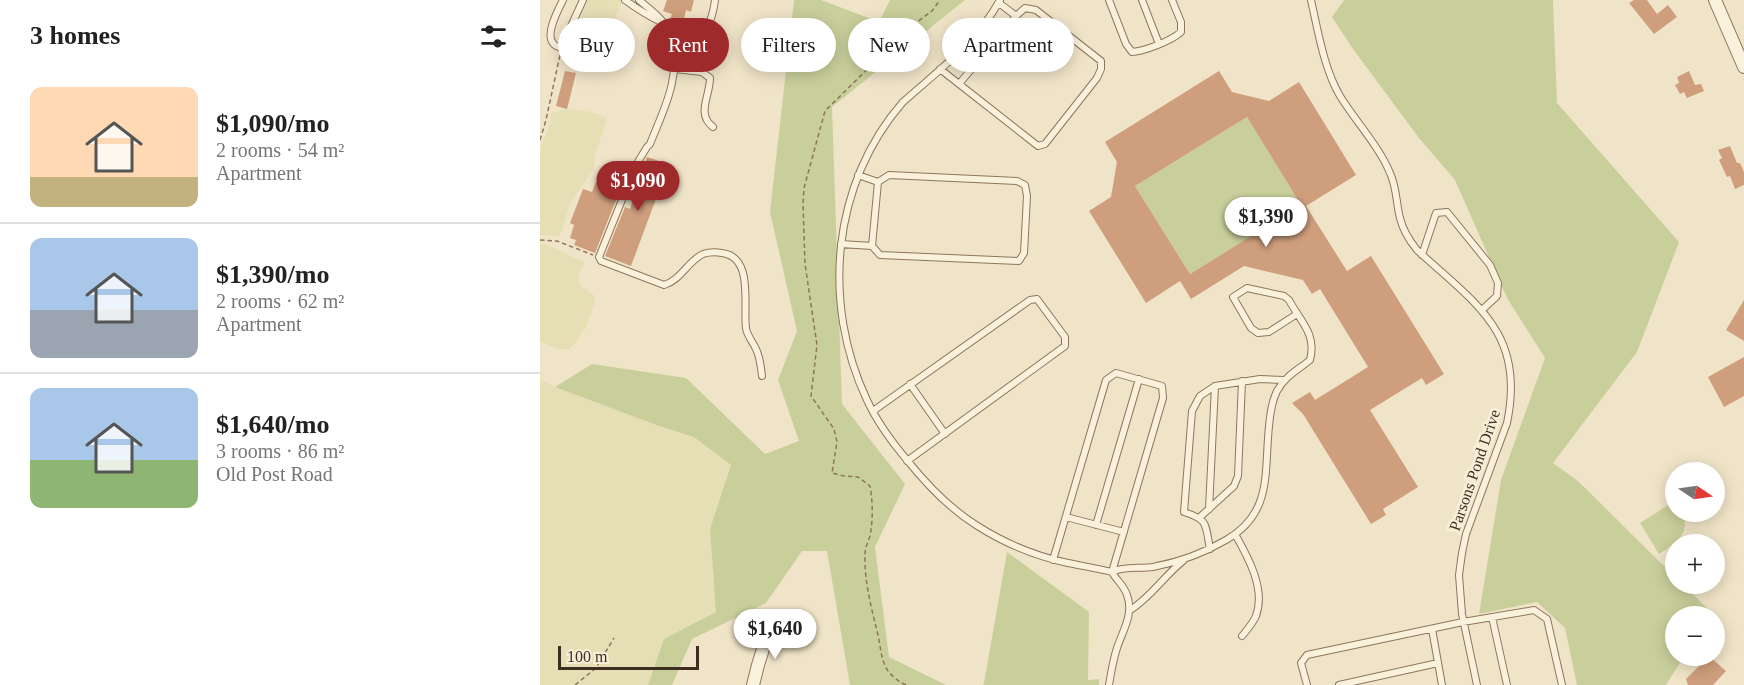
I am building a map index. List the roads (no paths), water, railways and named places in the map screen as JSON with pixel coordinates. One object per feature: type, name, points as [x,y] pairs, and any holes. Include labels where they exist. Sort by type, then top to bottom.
[{"type":"street","points":[[1715,0],[1744,67]]},
{"type":"street","points":[[753,685],[769,630]]},
{"type":"lane","points":[[562,0],[550,33],[551,42],[561,48],[583,0]]},
{"type":"lane","points":[[625,0],[653,18]]},
{"type":"lane","points":[[639,0],[658,18]]},
{"type":"lane","points":[[710,18],[715,0]]},
{"type":"lane","points":[[1109,0],[1126,44],[1132,52],[1159,44],[1181,32],[1181,22],[1172,0]]},
{"type":"lane","points":[[1142,0],[1159,44]]},
{"type":"lane","name":"Parsons Pond Drive","points":[[1311,0],[1320,42],[1334,82],[1340,95],[1386,164],[1395,190],[1402,228],[1408,239],[1422,255],[1482,310],[1501,339],[1507,355],[1511,396],[1507,423],[1466,534],[1462,553],[1459,595],[1477,685]]},
{"type":"lane","points":[[1016,16],[1000,1],[979,32],[966,46],[896,110],[870,148],[858,175],[847,209],[841,244],[839,283],[844,332],[857,378],[892,442],[937,495],[974,524],[1015,546],[1053,560],[1112,572],[1118,569],[1156,566],[1188,558],[1210,549],[1248,523],[1262,500],[1269,420],[1276,393],[1284,380],[1310,360],[1313,350],[1310,334],[1289,300],[1284,296],[1247,288],[1233,297],[1251,328],[1258,333],[1269,332],[1297,314]]},
{"type":"lane","points":[[940,69],[959,84],[1038,146],[1045,144],[1096,78],[1101,69],[1101,61],[1036,10],[1025,8],[959,84]]},
{"type":"lane","points":[[675,72],[673,84],[650,144],[636,165],[599,257],[600,261],[664,285],[672,282],[705,253],[722,253],[735,257],[743,272],[746,330],[757,352],[762,376]]},
{"type":"lane","points":[[702,72],[710,78],[704,114],[708,123],[713,127]]},
{"type":"lane","points":[[841,244],[872,246],[880,255],[1019,261],[1024,254],[1027,196],[1025,185],[1017,180],[889,176],[878,182],[858,175]]},
{"type":"lane","points":[[872,246],[878,182]]},
{"type":"lane","points":[[1422,255],[1436,213],[1447,212],[1490,265],[1498,284],[1497,296],[1482,310]]},
{"type":"lane","points":[[873,411],[1030,300],[1037,298],[1065,337],[1065,346],[908,461]]},
{"type":"lane","points":[[1053,560],[1106,380],[1116,373],[1162,386],[1163,398],[1112,572]]},
{"type":"lane","points":[[1210,549],[1205,524],[1200,517],[1184,512],[1192,411],[1200,396],[1215,386],[1260,379],[1284,380]]},
{"type":"lane","points":[[1096,525],[1139,380]]},
{"type":"lane","points":[[1200,517],[1234,486],[1238,476],[1242,381]]},
{"type":"lane","points":[[910,384],[945,434]]},
{"type":"lane","points":[[1209,509],[1215,386]]},
{"type":"lane","points":[[1066,517],[1124,532]]},
{"type":"lane","points":[[1235,534],[1254,573],[1259,596],[1256,616],[1242,636]]},
{"type":"lane","points":[[1130,610],[1139,605],[1169,572],[1188,558]]},
{"type":"lane","points":[[1109,685],[1116,649],[1130,610],[1127,592],[1112,572]]},
{"type":"lane","points":[[1306,685],[1301,663],[1307,655],[1432,628],[1534,610],[1547,619],[1562,685]]},
{"type":"lane","points":[[1492,617],[1507,685]]},
{"type":"lane","points":[[1432,628],[1442,685]]},
{"type":"lane","points":[[1339,685],[1438,663]]}]
